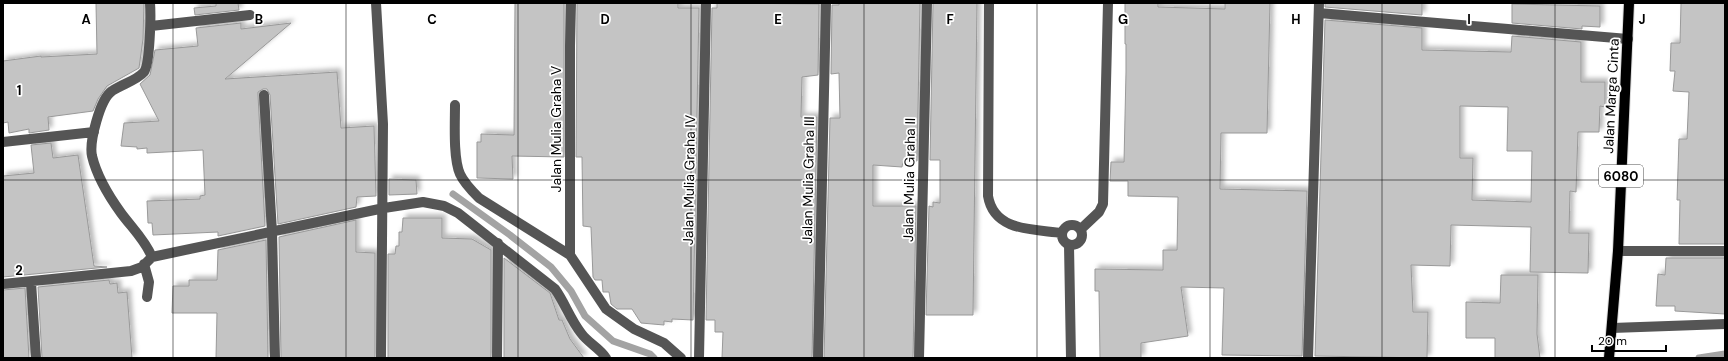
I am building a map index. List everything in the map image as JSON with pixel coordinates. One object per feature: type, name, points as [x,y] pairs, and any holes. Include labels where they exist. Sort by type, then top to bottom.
[{"type":"main road","name":"Jalan Marga Cinta","points":[[1609,354],[1618,251],[1629,3]]},
{"type":"street","points":[[150,3],[151,26],[145,71],[111,92],[98,115],[94,132],[92,154],[102,185],[121,213],[147,245],[152,257]]},
{"type":"street","points":[[376,3],[384,124],[381,358]]},
{"type":"street","name":"Jalan Mulia Graha V","points":[[570,255],[571,3]]},
{"type":"street","name":"Jalan Mulia Graha IV","points":[[699,358],[706,3]]},
{"type":"street","name":"Jalan Mulia Graha III","points":[[818,358],[826,3]]},
{"type":"street","name":"Jalan Mulia Graha II","points":[[920,358],[928,3]]},
{"type":"street","points":[[990,3],[988,196],[990,204],[999,219],[1011,226],[1062,233]]},
{"type":"street","points":[[1081,229],[1097,214],[1103,204],[1108,3]]},
{"type":"street","points":[[1308,358],[1319,8],[1628,39]]},
{"type":"street","points":[[151,26],[250,15]]},
{"type":"street","points":[[264,95],[272,232],[275,358]]},
{"type":"street","points":[[455,106],[456,162],[460,174],[470,189],[480,198],[570,255],[606,309],[634,329],[664,344],[681,358]]},
{"type":"street","points":[[3,142],[94,132]]},
{"type":"street","points":[[3,284],[120,273],[138,269],[152,257],[384,208],[424,202],[444,206],[458,213],[555,289],[562,299],[566,311],[581,334],[606,358]]},
{"type":"street","points":[[1074,225],[1081,229],[1083,236],[1076,245],[1069,245],[1063,240],[1062,233],[1066,226],[1074,225]]},
{"type":"street","points":[[497,358],[498,243]]},
{"type":"street","points":[[1069,245],[1071,358]]},
{"type":"street","points":[[1618,251],[1725,251]]},
{"type":"street","points":[[144,264],[149,282],[147,297]]},
{"type":"street","points":[[31,282],[36,358]]},
{"type":"street","points":[[1612,328],[1725,324]]},
{"type":"building","points":[[96,3],[144,3],[143,39],[139,68],[107,86],[98,99],[93,111],[48,117],[49,130],[29,133],[29,129],[9,133],[8,122],[3,123],[3,61],[41,56],[97,54]]},
{"type":"building","points":[[216,3],[238,3],[239,10],[195,15],[194,8],[216,6]]},
{"type":"building","points":[[515,3],[564,3],[564,157],[512,156],[513,179],[477,178],[477,142],[481,142],[481,134],[514,135]]},
{"type":"building","points":[[577,3],[678,3],[678,8],[699,8],[693,320],[672,319],[672,322],[664,321],[664,325],[641,323],[632,309],[617,309],[611,304],[609,292],[603,292],[602,280],[595,280],[593,277],[591,227],[583,226],[582,157],[576,157]]},
{"type":"building","points":[[717,3],[819,4],[818,75],[802,77],[801,117],[817,117],[812,358],[722,358],[723,332],[715,332],[715,320],[706,320],[712,8],[717,8]]},
{"type":"building","points":[[839,3],[920,3],[917,161],[903,161],[902,167],[873,165],[873,206],[916,206],[913,358],[824,358],[830,118],[840,118],[839,73],[831,74],[832,5],[839,5]]},
{"type":"building","points":[[933,3],[977,3],[973,315],[926,315],[929,206],[933,207],[933,202],[940,203],[940,160],[930,160]]},
{"type":"building","points":[[1125,3],[1158,3],[1158,7],[1225,9],[1225,3],[1270,3],[1267,133],[1221,133],[1220,189],[1307,191],[1302,356],[1222,355],[1224,288],[1181,287],[1188,336],[1141,343],[1141,358],[1100,358],[1099,291],[1095,291],[1095,269],[1163,270],[1163,250],[1177,250],[1178,197],[1128,196],[1128,181],[1110,181],[1111,162],[1124,162],[1126,72]]},
{"type":"building","points":[[1325,3],[1422,3],[1422,15],[1325,7]]},
{"type":"building","points":[[1681,3],[1725,3],[1725,244],[1679,244],[1680,200],[1677,200],[1679,139],[1687,139],[1689,92],[1673,91],[1675,71],[1670,71],[1671,43],[1680,43]]},
{"type":"building","points":[[1512,4],[1600,6],[1600,27],[1582,26],[1582,29],[1512,23]]},
{"type":"building","points":[[1325,20],[1422,28],[1422,50],[1511,52],[1512,36],[1581,42],[1581,82],[1605,82],[1605,107],[1600,106],[1599,132],[1578,132],[1576,192],[1570,191],[1569,233],[1589,233],[1588,273],[1530,272],[1531,227],[1451,225],[1450,266],[1411,265],[1413,312],[1428,312],[1427,358],[1315,356]],"holes":[[[1460,106],[1508,107],[1507,151],[1532,151],[1531,202],[1472,200],[1473,158],[1460,158]]]},
{"type":"building","points":[[241,23],[241,29],[291,23],[225,79],[337,72],[341,128],[374,126],[376,196],[357,197],[356,207],[278,224],[270,95],[267,89],[263,89],[258,92],[258,95],[265,226],[218,236],[218,232],[153,235],[152,223],[148,223],[147,201],[200,199],[200,196],[205,195],[203,150],[147,153],[147,148],[137,149],[137,147],[121,146],[124,123],[159,121],[140,84],[150,75],[155,50],[198,46],[196,28]]},
{"type":"building","points":[[51,143],[53,158],[78,155],[94,266],[107,267],[3,277],[3,176],[34,173],[31,145]]},
{"type":"building","points":[[389,179],[416,180],[417,194],[389,195]]},
{"type":"building","points":[[403,218],[442,218],[442,238],[472,239],[491,250],[491,358],[388,358],[388,254],[395,254],[396,246],[399,246],[399,232],[402,232]]},
{"type":"building","points":[[356,220],[356,252],[375,253],[375,358],[281,358],[279,237]]},
{"type":"building","points":[[266,240],[268,358],[216,358],[217,313],[172,313],[173,286],[189,286],[189,280],[217,280],[218,250]]},
{"type":"building","points":[[504,258],[550,293],[559,320],[562,320],[570,339],[584,358],[504,358]]},
{"type":"building","points":[[1666,258],[1725,258],[1725,314],[1675,311],[1675,306],[1656,306],[1658,274],[1665,275]]},
{"type":"building","points":[[1501,275],[1538,275],[1537,334],[1540,358],[1495,358],[1495,338],[1466,338],[1466,302],[1500,303]]},
{"type":"building","points":[[109,280],[110,284],[117,283],[118,293],[127,292],[132,358],[42,358],[38,287]]},
{"type":"building","points":[[25,288],[29,358],[3,358],[3,290]]},
{"type":"waterway","points":[[453,194],[551,267],[571,291],[585,316],[613,341],[650,354],[654,358]]},
{"type":"waterway","points":[[1699,358],[1725,354]]}]
